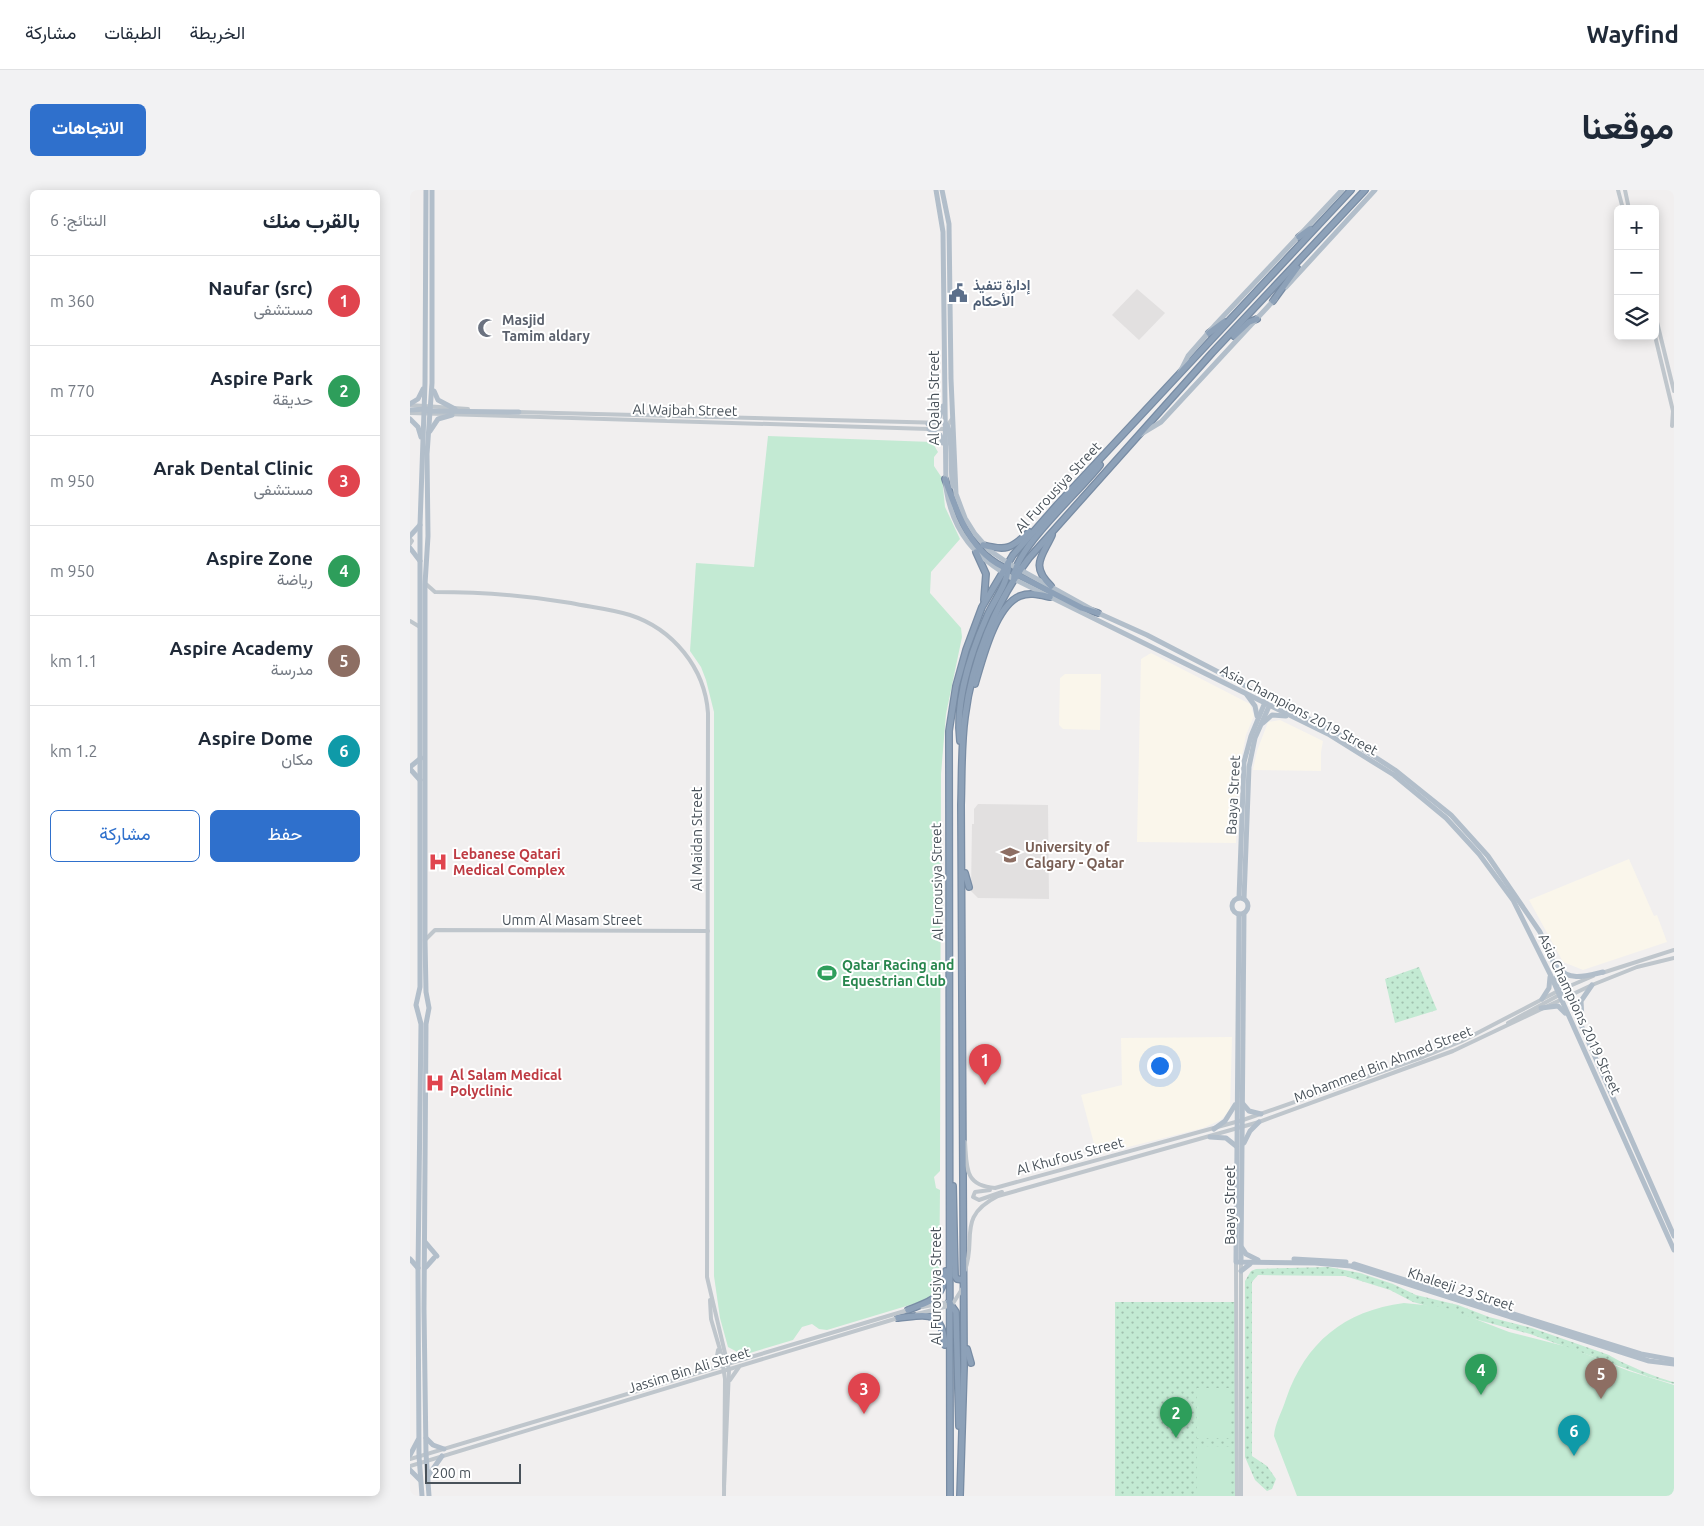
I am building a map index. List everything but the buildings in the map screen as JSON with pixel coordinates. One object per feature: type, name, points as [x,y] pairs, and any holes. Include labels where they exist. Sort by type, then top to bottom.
[{"type":"highway","points":[[1299,236],[1307,232],[1351,190]]},
{"type":"highway","name":"Al Furousiya Street","points":[[950,1496],[948,1374],[950,1304],[948,1249],[950,1163],[949,732],[956,686],[966,650],[982,607],[1011,571],[1057,505],[1351,190]]},
{"type":"highway","name":"Al Furousiya Street","points":[[960,1496],[963,1324],[961,805],[968,700],[987,634],[1011,571],[1052,532],[1216,350],[1365,190]]},
{"type":"highway","points":[[1273,301],[1311,248]]},
{"type":"highway","points":[[1209,333],[1220,326],[1261,286]]},
{"type":"highway","points":[[1216,350],[1249,322],[1257,319]]},
{"type":"highway","points":[[963,755],[960,738],[960,715],[969,668],[987,616],[1011,571],[1029,546],[1098,468],[1104,456]]},
{"type":"highway","points":[[945,479],[957,513],[971,538],[989,557],[1011,571],[1076,605],[1098,613]]},
{"type":"highway","points":[[983,544],[1000,549],[1013,546],[1057,505]]},
{"type":"highway","points":[[1051,586],[1041,572],[1039,565],[1040,555],[1052,532]]},
{"type":"highway","points":[[976,552],[986,574],[987,586],[982,607]]},
{"type":"highway","points":[[968,700],[988,642],[1006,606],[1013,599],[1025,594],[1050,597]]},
{"type":"highway","points":[[961,805],[964,827],[965,879],[969,887]]},
{"type":"highway","points":[[950,1163],[956,1278],[963,1279]]},
{"type":"highway","points":[[908,1310],[939,1296],[943,1289],[948,1249]]},
{"type":"highway","points":[[950,1304],[956,1314],[957,1403],[961,1445]]},
{"type":"highway","points":[[898,1318],[927,1315],[940,1322],[944,1331],[948,1374]]},
{"type":"highway","points":[[963,1324],[968,1358],[971,1363]]},
{"type":"main road","points":[[422,1496],[419,1456],[422,1437],[425,1270],[426,1024],[429,1008],[426,992],[424,768],[425,584],[428,536],[425,383],[426,190]]},
{"type":"main road","points":[[429,1496],[426,1454],[422,1437],[418,1268],[421,1024],[416,1005],[420,987],[421,782],[424,768],[421,758],[420,525],[422,440],[432,383],[432,190]]},
{"type":"main road","name":"Al Qalah Street","points":[[936,190],[943,232],[945,479],[947,497],[955,520],[976,552],[1011,571]]},
{"type":"main road","name":"Al Qalah Street","points":[[942,190],[949,224],[956,494],[965,518],[983,544],[1011,571]]},
{"type":"main road","name":"Al Furousiya Street","points":[[1179,375],[1188,356],[1342,190]]},
{"type":"main road","name":"Al Furousiya Street","points":[[1139,436],[1161,422],[1375,190]]},
{"type":"main road","points":[[425,356],[427,454]]},
{"type":"main road","points":[[945,373],[949,412],[953,414]]},
{"type":"main road","points":[[945,373],[942,410],[936,420],[928,426],[940,435],[945,455]]},
{"type":"main road","points":[[410,404],[419,397],[425,383]]},
{"type":"main road","points":[[432,383],[438,400],[455,409]]},
{"type":"main road","points":[[410,411],[519,412]]},
{"type":"main road","points":[[428,436],[435,422],[443,417],[452,415]]},
{"type":"main road","points":[[410,419],[418,426],[422,440]]},
{"type":"main road","points":[[946,426],[950,474],[956,494]]},
{"type":"main road","points":[[410,537],[420,525]]},
{"type":"main road","points":[[410,546],[421,562]]},
{"type":"main road","name":"Asia Champions 2019 Street","points":[[1011,571],[1051,586],[1098,613],[1147,635],[1328,734],[1394,775],[1446,818],[1497,876],[1513,900],[1550,974],[1583,1029],[1674,1236]]},
{"type":"main road","name":"Asia Champions 2019 Street","points":[[1011,571],[1050,597],[1243,692],[1268,701],[1372,754],[1413,782],[1451,815],[1478,844],[1510,886],[1540,932],[1554,964],[1568,1018],[1674,1250]]},
{"type":"main road","points":[[1243,692],[1255,706],[1257,719]]},
{"type":"main road","name":"Baaya Street","points":[[1241,899],[1244,767],[1248,743],[1257,719],[1268,701]]},
{"type":"main road","name":"Baaya Street","points":[[1241,899],[1249,767],[1268,701]]},
{"type":"main road","points":[[1260,727],[1268,717],[1281,714],[1328,734]]},
{"type":"main road","points":[[421,758],[410,769],[416,773],[421,782]]},
{"type":"main road","points":[[1241,899],[1248,905],[1241,914],[1234,912],[1232,906],[1233,901],[1241,899]]},
{"type":"main road","name":"Baaya Street","points":[[1238,1261],[1236,1097],[1241,914]]},
{"type":"main road","name":"Baaya Street","points":[[1238,1261],[1241,1245],[1243,1120],[1241,914]]},
{"type":"main road","points":[[1536,944],[1546,957],[1563,993]]},
{"type":"main road","points":[[1554,964],[1561,972],[1570,976],[1582,977],[1601,973]]},
{"type":"main road","points":[[1542,999],[1549,988],[1550,974]]},
{"type":"main road","points":[[1588,1041],[1580,1010],[1583,997],[1592,985]]},
{"type":"main road","points":[[1541,1008],[1558,1006],[1568,1018]]},
{"type":"main road","points":[[1214,1129],[1228,1118],[1236,1097]]},
{"type":"main road","points":[[1243,1104],[1249,1111],[1261,1114]]},
{"type":"main road","points":[[1242,1154],[1248,1134],[1259,1122]]},
{"type":"main road","points":[[1210,1137],[1226,1138],[1236,1146]]},
{"type":"main road","points":[[425,1242],[436,1257],[425,1270]]},
{"type":"main road","points":[[1241,1245],[1246,1254],[1257,1261]]},
{"type":"main road","points":[[410,1259],[418,1268]]},
{"type":"main road","name":"Khaleeji 23 Street","points":[[1238,1261],[1298,1261],[1351,1266],[1649,1360],[1674,1364]]},
{"type":"main road","points":[[1241,1271],[1244,1266],[1257,1261]]},
{"type":"main road","name":"Khaleeji 23 Street","points":[[1617,1349],[1674,1360]]},
{"type":"main road","points":[[422,1437],[433,1445],[444,1449]]},
{"type":"main road","points":[[410,1455],[422,1437]]},
{"type":"main road","points":[[427,1477],[442,1456]]},
{"type":"main road","points":[[410,1470],[421,1481]]},
{"type":"street","points":[[1618,190],[1622,205]]},
{"type":"street","points":[[1625,190],[1628,205]]},
{"type":"street","points":[[1659,330],[1674,391]]},
{"type":"street","points":[[1656,340],[1673,411],[1672,426]]},
{"type":"street","name":"Al Wajbah Street","points":[[410,404],[452,415],[946,426]]},
{"type":"street","name":"Al Wajbah Street","points":[[427,410],[455,409],[928,426]]},
{"type":"street","points":[[946,426],[953,414]]},
{"type":"street","points":[[410,537],[412,541],[410,546]]},
{"type":"street","points":[[425,584],[435,592],[426,599]]},
{"type":"street","name":"Al Maidan Street","points":[[435,592],[502,593],[621,612],[658,628],[680,646],[695,670],[707,707],[707,1278],[726,1351],[725,1364]]},
{"type":"street","points":[[411,621],[417,619],[420,615]]},
{"type":"street","points":[[411,621],[420,628]]},
{"type":"street","points":[[410,769],[424,768]]},
{"type":"street","points":[[425,921],[435,930],[425,940]]},
{"type":"street","name":"Umm Al Masam Street","points":[[435,930],[708,931]]},
{"type":"street","points":[[1507,1025],[1512,1019],[1601,973],[1674,950]]},
{"type":"street","name":"Mohammed Bin Ahmed Street","points":[[1236,1122],[1439,1051],[1542,999],[1592,985],[1637,967],[1674,958]]},
{"type":"street","name":"Mohammed Bin Ahmed Street","points":[[1236,1130],[1446,1054],[1541,1008],[1563,993]]},
{"type":"street","points":[[963,1118],[970,1176],[980,1186],[995,1188]]},
{"type":"street","name":"Al Khufous Street","points":[[1236,1122],[975,1192],[974,1198],[981,1200],[991,1195],[1236,1130]]},
{"type":"street","name":"Al Khufous Street","points":[[963,1279],[969,1232],[975,1216],[993,1198],[1018,1189]]},
{"type":"street","name":"Baaya Street","points":[[1238,1261],[1241,1271],[1239,1347]]},
{"type":"street","name":"Baaya Street","points":[[1237,1496],[1239,1384],[1238,1261]]},
{"type":"street","points":[[950,1304],[960,1294],[963,1279]]},
{"type":"street","name":"Al Maidan Street","points":[[710,1295],[711,1319],[725,1364]]},
{"type":"street","points":[[941,1303],[944,1305],[941,1308]]},
{"type":"street","name":"Jassim Bin Ali Street","points":[[410,1459],[908,1310],[941,1303],[950,1304]]},
{"type":"street","name":"Jassim Bin Ali Street","points":[[410,1466],[898,1318],[941,1308],[950,1304]]},
{"type":"street","points":[[714,1368],[719,1346]]},
{"type":"street","points":[[726,1351],[739,1360]]},
{"type":"street","points":[[724,1496],[727,1384],[725,1364]]},
{"type":"street","points":[[727,1384],[740,1366]]},
{"type":"street","points":[[713,1375],[727,1384]]},
{"type":"street","name":"Baaya Street","points":[[1239,1384],[1242,1496]]},
{"type":"shaded area","points":[[1137,289],[1165,313],[1139,340],[1112,315]]},
{"type":"shaded area","points":[[1151,653],[1250,704],[1254,716],[1246,735],[1236,786],[1236,843],[1137,842],[1141,659]]},
{"type":"shaded area","points":[[1065,674],[1101,674],[1100,730],[1063,729],[1059,725],[1060,678]]},
{"type":"shaded area","points":[[1280,720],[1323,741],[1321,771],[1253,770],[1257,751],[1268,722]]},
{"type":"shaded area","name":"University of Calgary - Qatar","points":[[978,804],[1048,805],[1049,899],[978,898],[971,891],[972,824],[974,824],[974,809]]},
{"type":"shaded area","points":[[1629,859],[1654,916],[1657,915],[1667,942],[1583,970],[1563,962],[1529,900]]},
{"type":"shaded area","points":[[1232,1037],[1230,1110],[1221,1120],[1203,1128],[1097,1155],[1081,1095],[1122,1085],[1121,1038]]},
{"type":"green space","name":"Qatar Racing and Equestrian Club","points":[[768,436],[932,442],[938,452],[934,457],[934,466],[942,478],[945,507],[960,539],[931,572],[930,593],[961,628],[962,637],[946,714],[941,774],[940,1171],[934,1177],[936,1188],[940,1190],[939,1287],[933,1298],[827,1330],[819,1329],[812,1324],[802,1327],[793,1340],[743,1355],[728,1347],[720,1318],[714,1276],[714,712],[701,667],[690,651],[696,563],[754,567]]},
{"type":"green space","points":[[1419,967],[1437,1010],[1395,1023],[1385,979]]},
{"type":"green space","points":[[1329,1267],[1360,1273],[1393,1284],[1416,1295],[1458,1305],[1489,1317],[1532,1328],[1609,1355],[1660,1378],[1674,1382],[1674,1384],[1649,1377],[1530,1334],[1413,1302],[1390,1290],[1345,1276],[1258,1275],[1252,1282],[1252,1456],[1267,1466],[1276,1479],[1272,1489],[1267,1491],[1255,1480],[1245,1457],[1245,1281],[1251,1271],[1256,1269]]},
{"type":"green space","points":[[1115,1302],[1236,1302],[1236,1496],[1115,1496]]},
{"type":"green space","points":[[1404,1303],[1444,1307],[1509,1332],[1568,1347],[1629,1371],[1674,1385],[1674,1496],[1297,1496],[1274,1436],[1277,1422],[1294,1379],[1304,1361],[1330,1333],[1363,1313]]},
{"type":"green space","points":[[1197,1388],[1230,1388],[1230,1438],[1197,1438]]},
{"type":"green space","points":[[1197,1446],[1231,1447],[1231,1496],[1197,1496]]},
{"type":"place","name":"إدارة تنفيذ الأحكام","points":[[958,293]]},
{"type":"place","name":"Masjid Tamim aldary","points":[[487,328]]},
{"type":"place","name":"University of Calgary - Qatar","points":[[1010,855]]},
{"type":"place","name":"Lebanese Qatari Medical Complex","points":[[438,862]]},
{"type":"place","name":"Qatar Racing and Equestrian Club","points":[[827,973]]},
{"type":"place","name":"Al Salam Medical Polyclinic","points":[[435,1083]]},
{"type":"place","name":"Naufar (src)","points":[[985,1085]]},
{"type":"place","name":"Aspire Zone","points":[[1481,1395]]},
{"type":"place","name":"Aspire Academy","points":[[1601,1399]]},
{"type":"place","name":"Arak Dental Clinic","points":[[864,1414]]},
{"type":"place","name":"Aspire Park","points":[[1176,1438]]},
{"type":"place","name":"Aspire Dome","points":[[1574,1456]]}]
